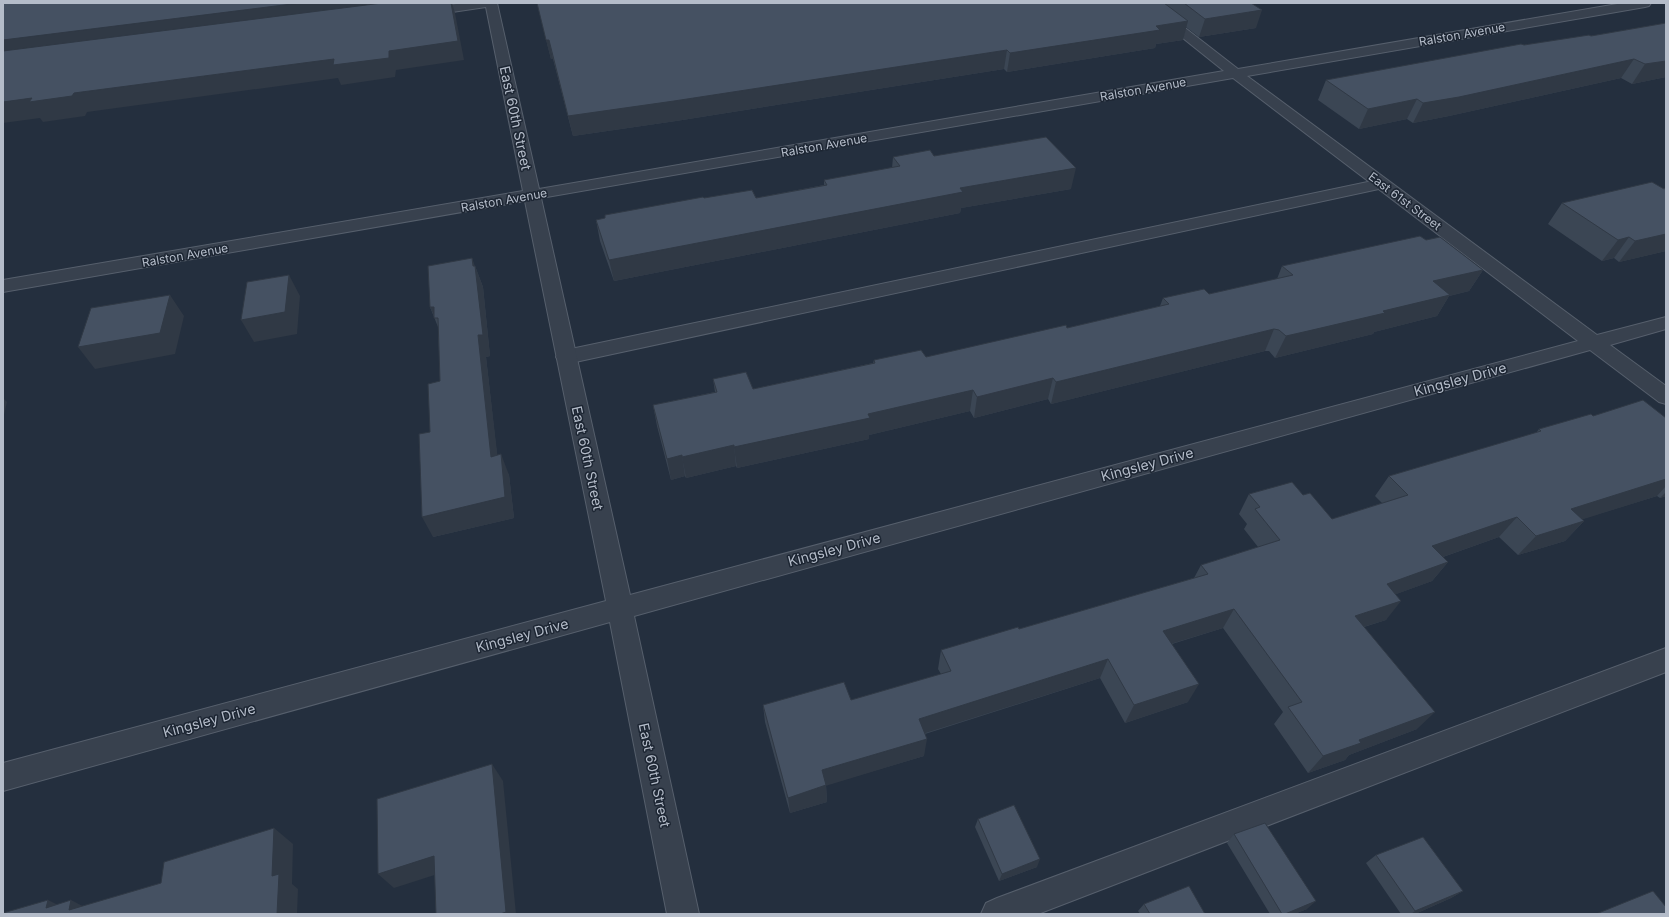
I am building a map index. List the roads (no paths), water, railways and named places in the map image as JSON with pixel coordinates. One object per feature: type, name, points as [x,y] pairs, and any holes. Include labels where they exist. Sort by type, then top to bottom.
[{"type":"street","points":[[412,13],[491,3]]},
{"type":"street","name":"East 60th Street","points":[[491,3],[620,608],[683,914]]},
{"type":"street","name":"East 61st Street","points":[[1145,3],[1235,74],[1666,397]]},
{"type":"street","name":"Ralston Avenue","points":[[3,286],[1645,3]]},
{"type":"street","points":[[566,357],[1382,184]]},
{"type":"street","name":"Kingsley Drive","points":[[3,777],[1666,324]]},
{"type":"street","points":[[997,914],[1666,660]]}]
